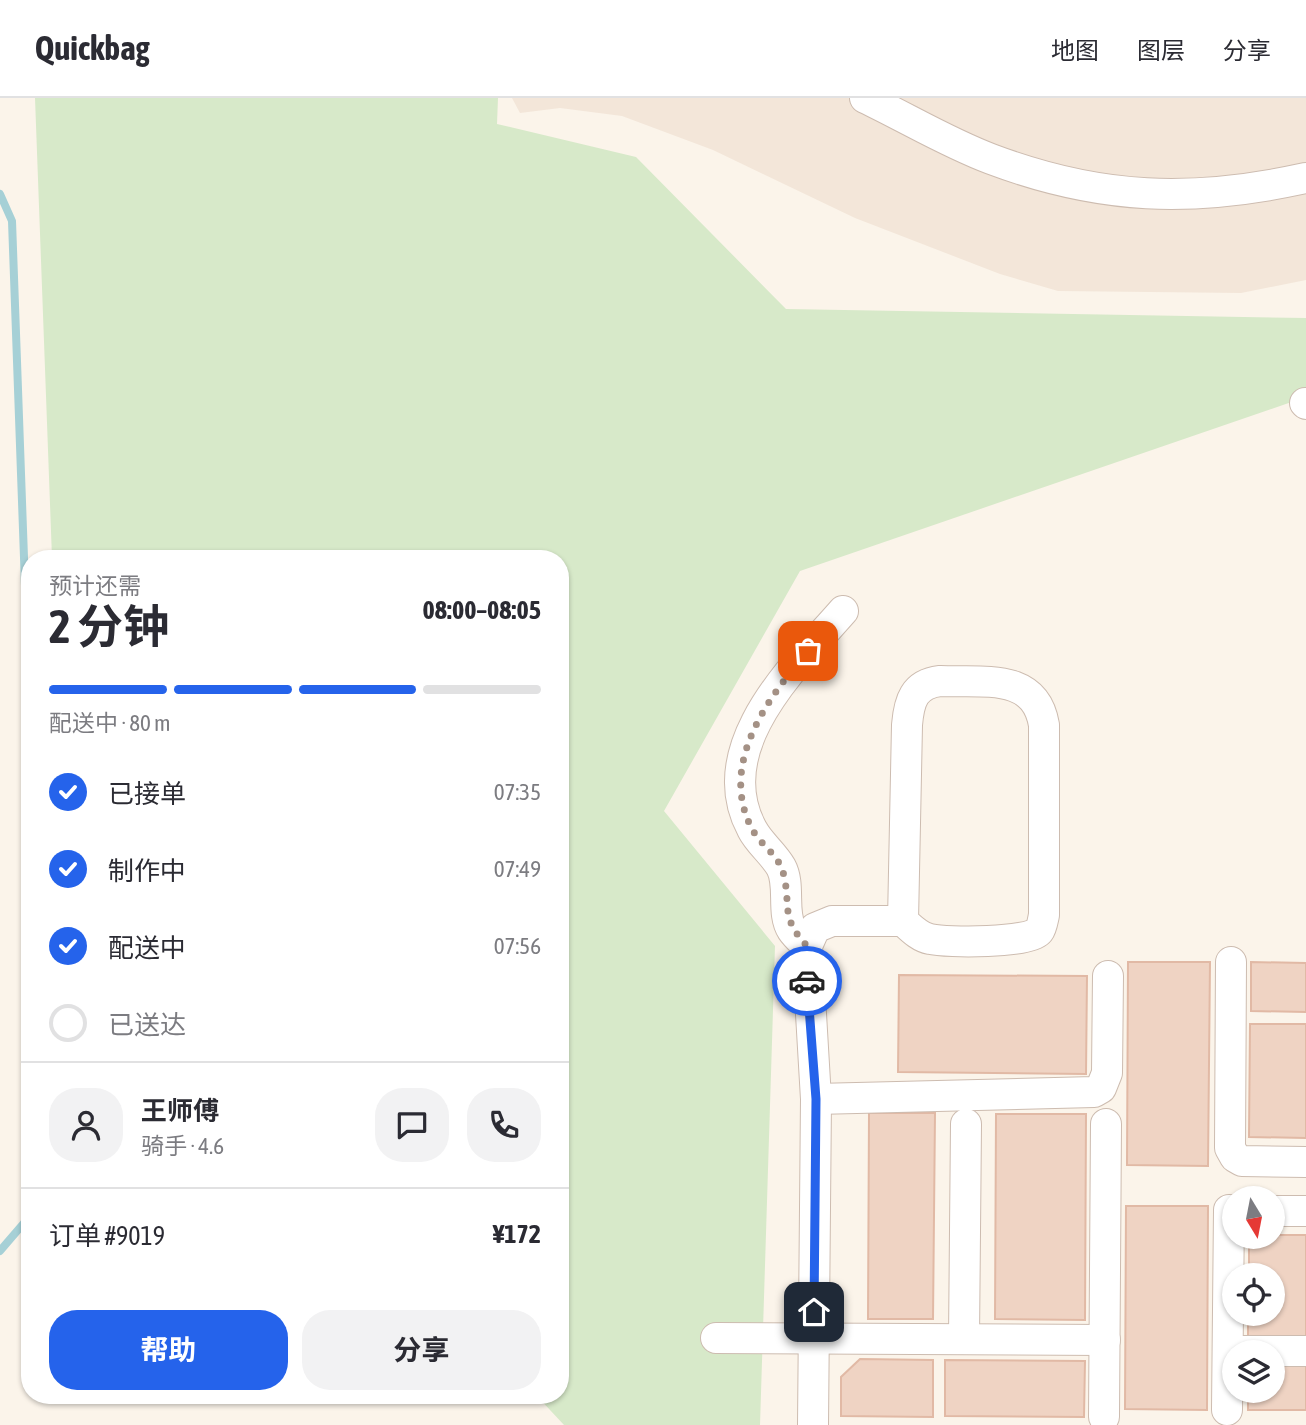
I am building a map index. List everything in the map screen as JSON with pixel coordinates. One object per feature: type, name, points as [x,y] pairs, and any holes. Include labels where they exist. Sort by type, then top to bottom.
[{"type":"street","points":[[865,98],[988,158],[1084,186],[1182,196],[1306,178]]},
{"type":"street","points":[[807,946],[790,928],[783,869],[751,828],[744,804],[741,778],[746,746],[773,692],[843,611]]},
{"type":"street","points":[[813,1425],[816,1099],[807,946],[815,928],[832,921],[890,922],[930,939],[1027,939],[1039,931],[1044,915],[1044,725],[1041,707],[1030,692],[1013,685],[940,681],[929,682],[915,691],[909,705],[890,922]]},
{"type":"street","points":[[1231,962],[1230,1148],[1235,1157],[1242,1161],[1306,1162]]},
{"type":"street","points":[[816,1099],[1094,1092],[1101,1088],[1107,1073],[1108,976]]},
{"type":"street","points":[[964,1339],[966,1124]]},
{"type":"street","points":[[1104,1417],[1107,1124]]},
{"type":"street","points":[[1285,1211],[1306,1211]]},
{"type":"street","points":[[1228,1340],[1229,1250]]},
{"type":"street","points":[[716,1338],[1105,1340]]},
{"type":"street","points":[[1285,1352],[1306,1352]]},
{"type":"street","points":[[1227,1403],[1227,1410]]},
{"type":"shaded area","points":[[512,98],[1306,98],[1306,280],[1241,293],[1058,291],[1000,274],[855,218],[713,150],[622,116],[560,108],[520,113]]},
{"type":"green space","points":[[35,98],[498,98],[497,124],[636,157],[786,309],[1306,318],[1306,397],[800,571],[664,811],[775,946],[760,1425],[564,1425],[544,1404],[569,1404],[569,550],[52,550]]},
{"type":"building","points":[[1128,962],[1210,962],[1208,1166],[1127,1165]]},
{"type":"building","points":[[1251,962],[1306,963],[1306,1012],[1251,1011]]},
{"type":"building","points":[[899,975],[1087,976],[1086,1074],[898,1072]]},
{"type":"building","points":[[1250,1024],[1306,1024],[1306,1138],[1249,1137]]},
{"type":"building","points":[[869,1113],[935,1113],[933,1319],[868,1319]]},
{"type":"building","points":[[996,1114],[1086,1114],[1085,1320],[995,1319]]},
{"type":"building","points":[[1126,1206],[1208,1206],[1207,1410],[1125,1409]]},
{"type":"building","points":[[1285,1235],[1306,1235],[1306,1341],[1248,1340],[1248,1326],[1285,1326],[1285,1263],[1249,1263],[1249,1250],[1284,1250]]},
{"type":"building","points":[[860,1359],[933,1360],[933,1417],[841,1416],[841,1377]]},
{"type":"building","points":[[945,1360],[1085,1361],[1084,1417],[945,1416]]},
{"type":"building","points":[[1285,1361],[1306,1362],[1306,1410],[1248,1410],[1248,1403],[1285,1403]]},
{"type":"waterway","points":[[0,194],[12,221],[24,550]]},
{"type":"waterway","points":[[0,1251],[21,1226]]},
{"type":"way so far","points":[[807,981],[807,946],[790,928],[783,869],[751,828],[744,804],[741,778],[746,746],[773,692],[808,651]]},
{"type":"route","points":[[807,981],[816,1099],[814,1312]]}]
